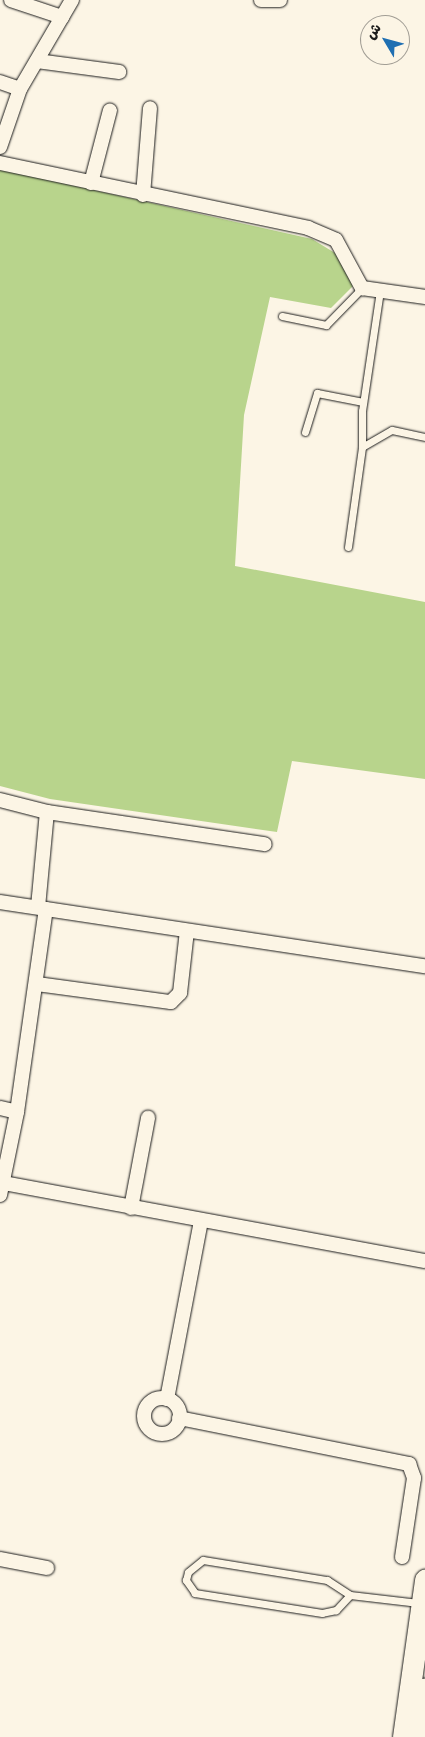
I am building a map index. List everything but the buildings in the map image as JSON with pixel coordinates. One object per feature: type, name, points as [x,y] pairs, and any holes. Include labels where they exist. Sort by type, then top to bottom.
[{"type":"main road","points":[[403,1737],[425,1580]]},
{"type":"main road","points":[[418,1737],[425,1688]]},
{"type":"street","points":[[11,0],[62,18]]},
{"type":"street","points":[[0,147],[20,89],[72,0]]},
{"type":"street","points":[[261,0],[280,0]]},
{"type":"street","points":[[37,61],[119,72]]},
{"type":"street","points":[[0,82],[20,89]]},
{"type":"street","points":[[143,194],[150,108]]},
{"type":"street","points":[[91,183],[110,110]]},
{"type":"street","points":[[0,163],[322,233],[345,250],[362,288],[425,297]]},
{"type":"street","points":[[0,800],[47,812],[265,844]]},
{"type":"street","points":[[47,812],[37,984],[17,1112],[1,1189],[131,1208],[425,1261]]},
{"type":"street","points":[[0,902],[425,966]]},
{"type":"street","points":[[37,984],[172,1002],[180,992],[186,931]]},
{"type":"street","points":[[0,1108],[17,1112]]},
{"type":"street","points":[[131,1208],[148,1118]]},
{"type":"street","points":[[167,1399],[201,1221]]},
{"type":"street","points":[[167,1399],[148,1404],[145,1423],[154,1432],[168,1433],[179,1418]]},
{"type":"street","points":[[167,1399],[176,1406],[179,1418]]},
{"type":"street","points":[[179,1418],[409,1464],[414,1478],[402,1557]]},
{"type":"street","points":[[0,1559],[47,1568]]},
{"type":"lane","points":[[282,316],[326,325],[362,288]]},
{"type":"lane","points":[[348,547],[362,447],[363,402],[380,291]]},
{"type":"lane","points":[[305,432],[317,392],[363,402]]},
{"type":"lane","points":[[362,447],[392,430],[425,437]]},
{"type":"lane","points":[[350,1596],[336,1610],[322,1613],[195,1593],[186,1580],[188,1572],[203,1560],[327,1580],[350,1596],[422,1604]]},
{"type":"green space","points":[[0,169],[312,239],[335,253],[353,286],[331,308],[270,297],[244,415],[235,566],[425,602],[425,779],[292,761],[277,832],[50,799],[0,786]]}]
